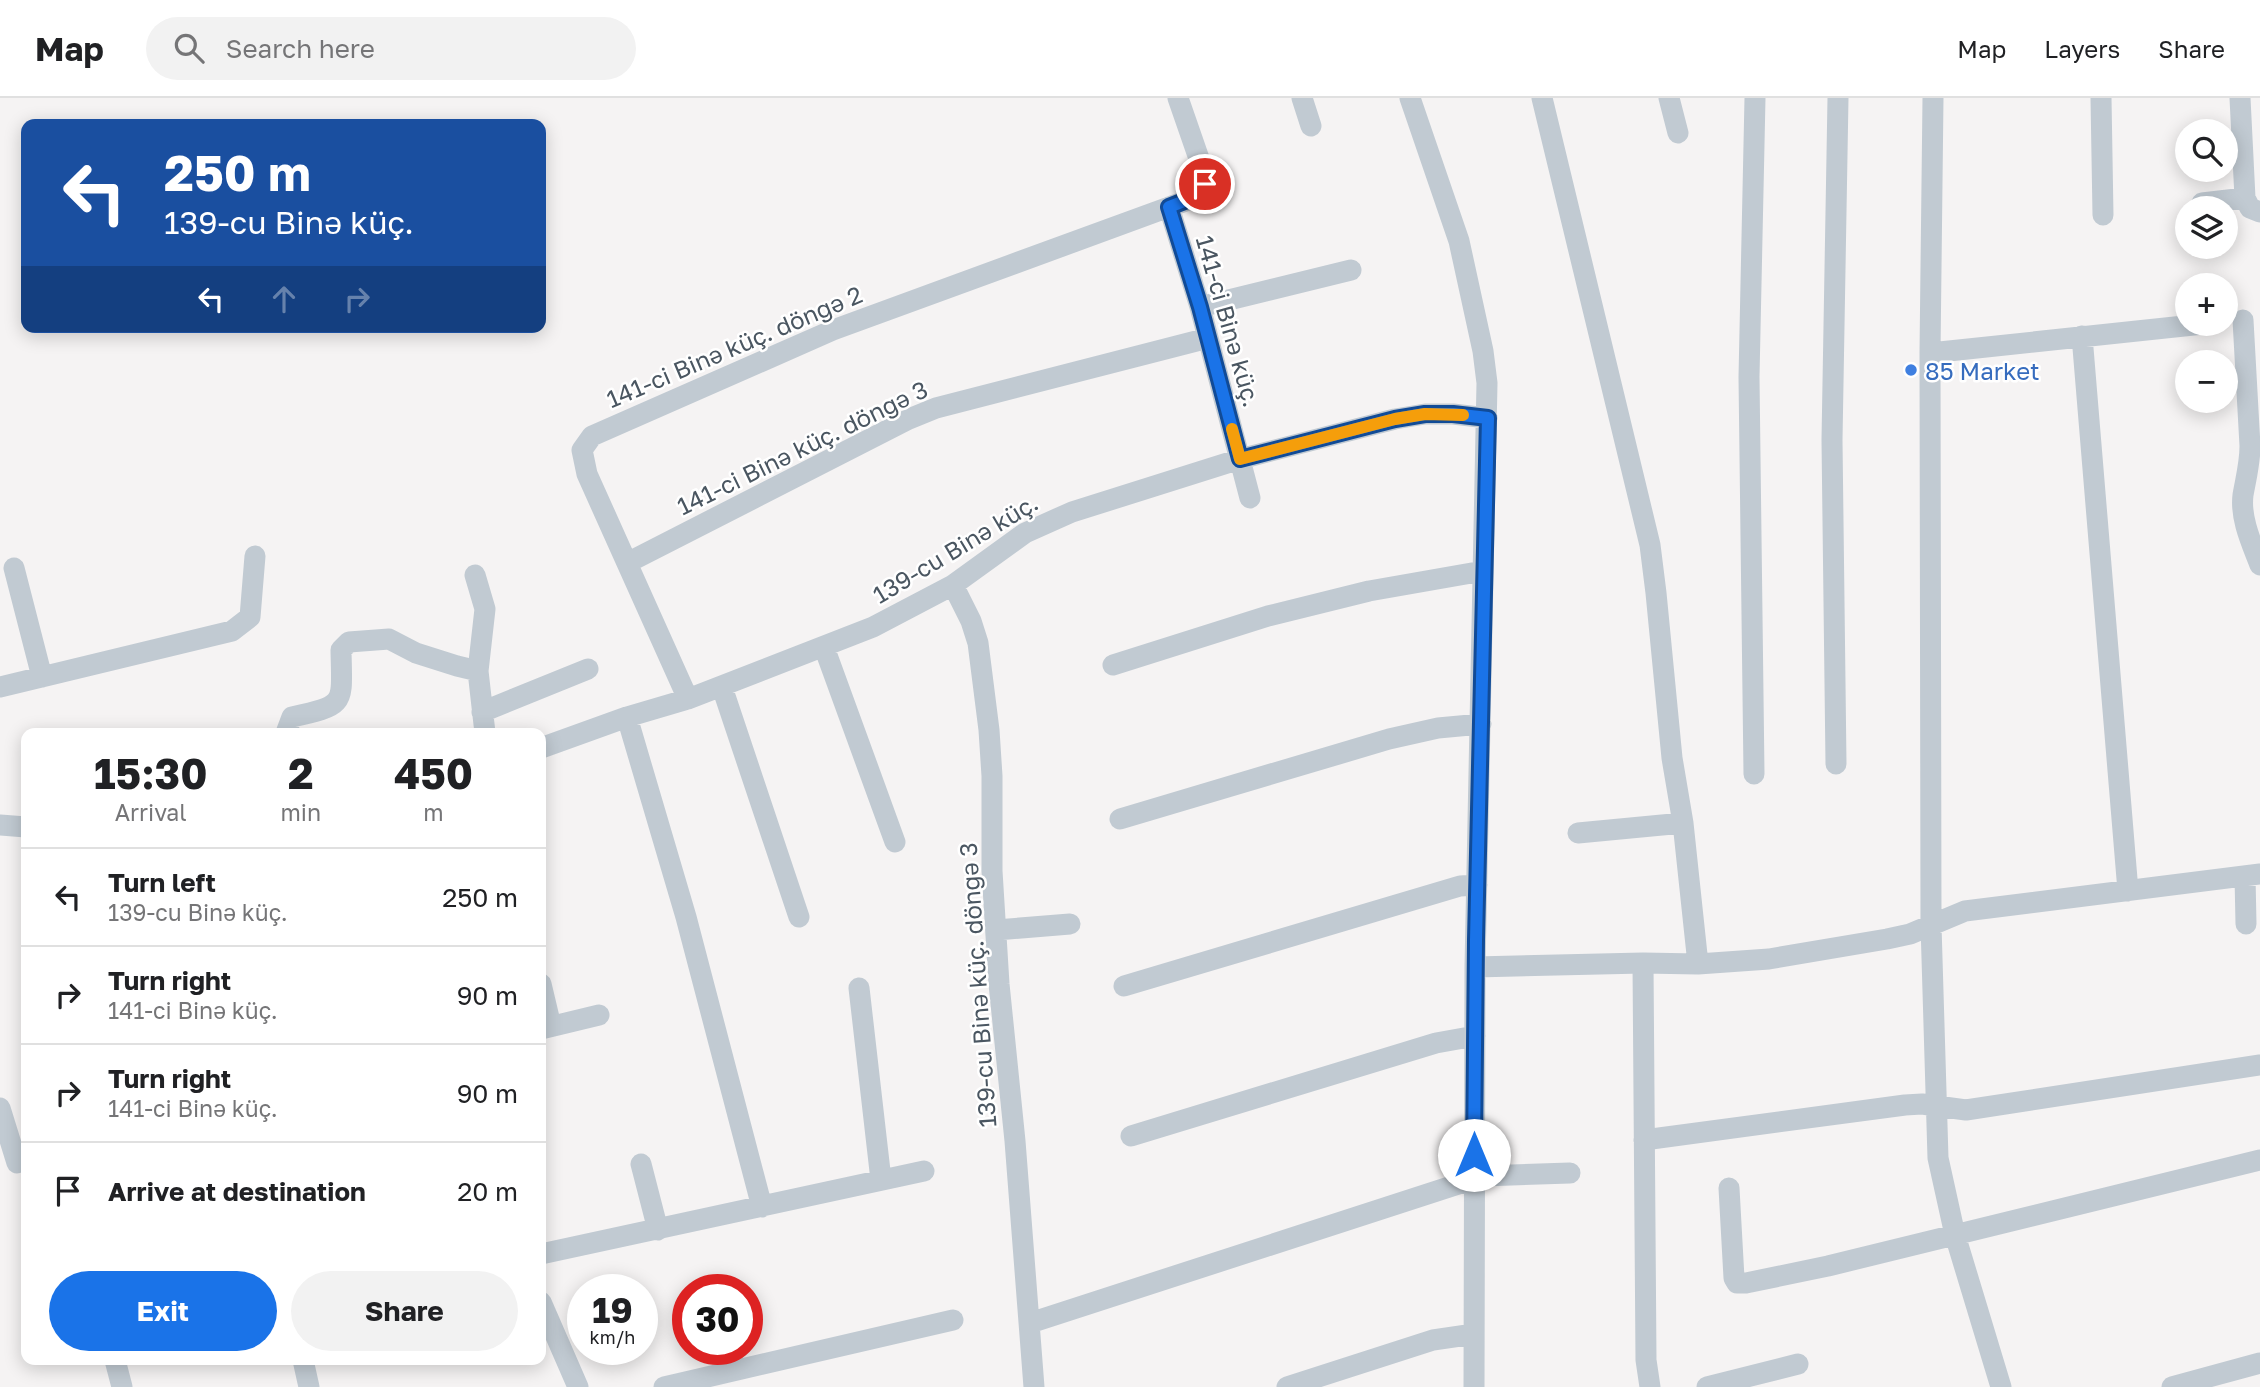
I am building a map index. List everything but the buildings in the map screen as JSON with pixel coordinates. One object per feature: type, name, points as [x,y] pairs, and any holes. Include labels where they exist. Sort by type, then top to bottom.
[{"type":"street","points":[[1169,207],[1197,196],[1205,184],[1204,173],[1178,98]]},
{"type":"street","points":[[1302,98],[1311,126]]},
{"type":"street","points":[[1410,98],[1459,241],[1483,351],[1488,418],[1475,967],[1474,1387]]},
{"type":"street","points":[[1542,98],[1650,545],[1672,758],[1683,823],[1698,964]]},
{"type":"street","points":[[1670,98],[1678,133]]},
{"type":"street","points":[[1754,774],[1748,377],[1755,98]]},
{"type":"street","points":[[1836,764],[1832,440],[1838,98]]},
{"type":"street","points":[[1933,98],[1930,353],[1931,925],[1938,1158],[1955,1235],[2001,1387]]},
{"type":"street","points":[[2101,98],[2103,215]]},
{"type":"street","points":[[2240,98],[2253,205]]},
{"type":"street","name":"141-ci Binə küç.","points":[[1169,207],[1200,307],[1250,498]]},
{"type":"street","name":"141-ci Binə küç. döngə 2","points":[[688,699],[587,474],[582,450],[592,436],[833,330],[1169,207]]},
{"type":"street","points":[[1200,307],[1351,270]]},
{"type":"street","points":[[2243,319],[2254,478],[2243,497],[2244,518],[2260,565]]},
{"type":"street","points":[[1930,353],[2175,327]]},
{"type":"street","points":[[2082,337],[2128,891]]},
{"type":"street","name":"141-ci Binə küç. döngə 3","points":[[627,563],[909,419],[936,408],[1208,338]]},
{"type":"street","name":"139-cu Binə küç.","points":[[546,746],[723,687],[901,614],[953,585],[1025,533],[1049,521],[1240,459],[1395,419],[1425,414],[1488,418]]},
{"type":"street","points":[[0,687],[232,631],[250,617],[255,556]]},
{"type":"street","points":[[13,568],[42,677]]},
{"type":"street","points":[[1113,665],[1268,616],[1369,591],[1483,571]]},
{"type":"street","points":[[475,575],[485,609],[478,671],[483,723],[588,669]]},
{"type":"street","name":"139-cu Binə küç. döngə 3","points":[[953,585],[971,621],[982,667],[992,776],[992,871],[996,930],[1034,1387]]},
{"type":"street","points":[[288,728],[292,717],[326,710],[337,702],[341,691],[341,650],[349,642],[389,639],[416,653],[478,671]]},
{"type":"street","points":[[824,647],[895,842]]},
{"type":"street","points":[[723,687],[799,917]]},
{"type":"street","points":[[627,717],[686,917],[762,1207]]},
{"type":"street","points":[[1120,819],[1389,739],[1438,728],[1481,724]]},
{"type":"street","points":[[1578,833],[1683,823]]},
{"type":"street","points":[[0,825],[21,827]]},
{"type":"street","points":[[1475,967],[1698,964],[1811,953],[1887,939],[1965,911],[2252,875],[2246,924]]},
{"type":"street","points":[[1124,986],[1460,886],[1477,885]]},
{"type":"street","points":[[996,930],[1070,924]]},
{"type":"street","points":[[1643,963],[1646,1360],[1650,1387]]},
{"type":"street","points":[[859,988],[881,1180]]},
{"type":"street","points":[[546,1028],[599,1015]]},
{"type":"street","points":[[1131,1136],[1436,1043],[1475,1036]]},
{"type":"street","points":[[1644,1140],[1905,1105],[1936,1105],[1966,1110],[2260,1065]]},
{"type":"street","points":[[0,1108],[14,1164]]},
{"type":"street","points":[[1729,1188],[1734,1278],[1737,1283],[1828,1266],[2260,1160]]},
{"type":"street","points":[[641,1164],[658,1230]]},
{"type":"street","points":[[546,1253],[924,1171]]},
{"type":"street","points":[[1030,1323],[1474,1179],[1493,1175],[1570,1173]]},
{"type":"street","points":[[546,1317],[578,1387]]},
{"type":"street","points":[[664,1387],[953,1320]]},
{"type":"street","points":[[1287,1387],[1433,1340],[1474,1334]]},
{"type":"street","points":[[2172,1387],[2260,1363]]},
{"type":"street","points":[[1707,1387],[1797,1364]]},
{"type":"street","points":[[116,1365],[122,1387]]},
{"type":"street","points":[[304,1365],[309,1387]]},
{"type":"slow traffic","points":[[1232,429],[1240,459],[1395,419],[1425,414],[1463,415]]},
{"type":"place","name":"85 Market","points":[[1911,370]]},
{"type":"route","points":[[1205,184],[1197,196],[1169,207],[1200,307],[1240,459],[1395,419],[1425,414],[1488,418],[1474,1155]]}]
